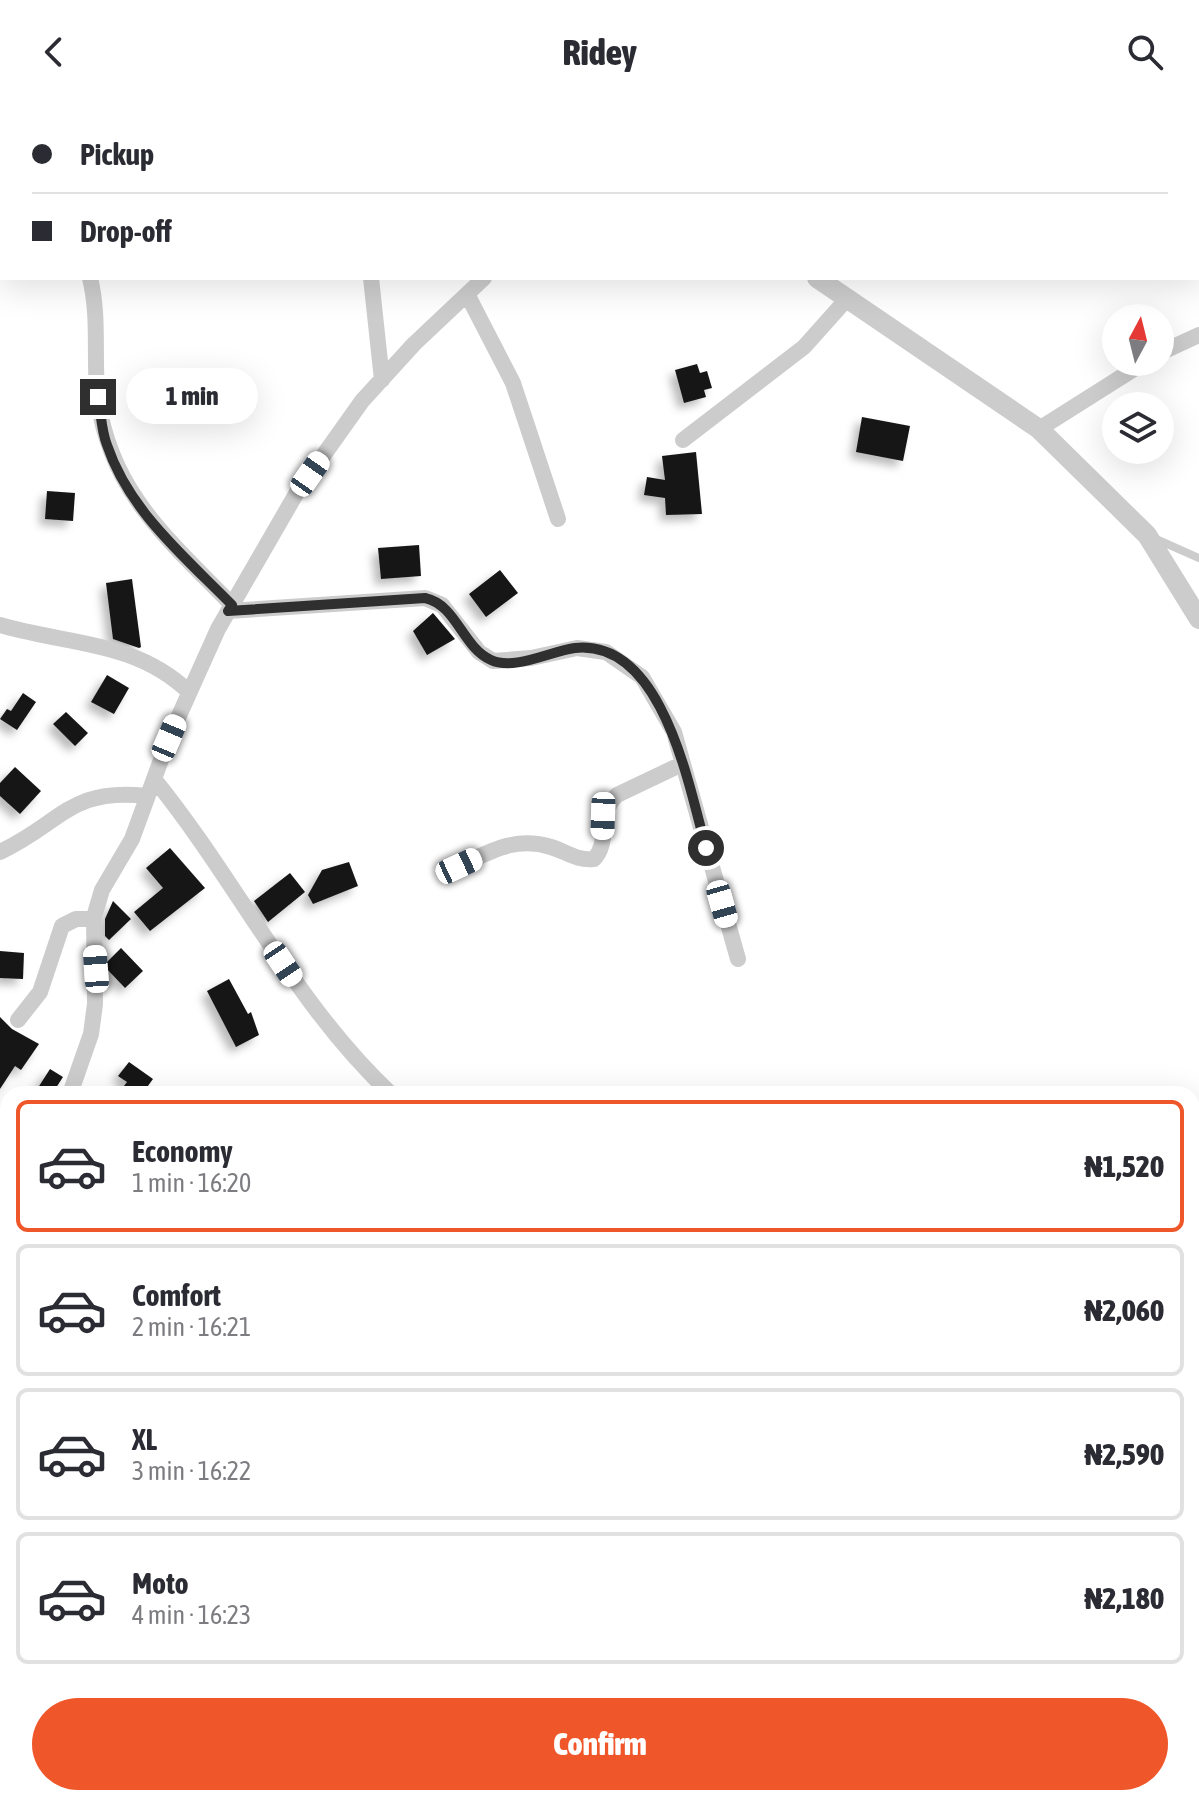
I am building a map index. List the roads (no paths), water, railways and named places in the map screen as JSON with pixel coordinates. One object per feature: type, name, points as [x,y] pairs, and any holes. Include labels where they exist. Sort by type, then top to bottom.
[{"type":"street","points":[[371,280],[382,380]]},
{"type":"street","points":[[73,1086],[91,1034],[95,992],[94,919],[102,890],[132,839],[189,692],[230,608],[296,494],[354,412],[482,280]]},
{"type":"street","points":[[820,280],[1039,429],[1147,535],[1199,619]]},
{"type":"street","points":[[93,282],[98,397],[106,443],[118,474],[160,532],[230,608]]},
{"type":"street","points":[[467,294],[513,383],[558,519]]},
{"type":"street","points":[[683,440],[804,347],[846,300]]},
{"type":"street","points":[[1174,347],[1199,335]]},
{"type":"street","points":[[1039,429],[1123,376]]},
{"type":"street","points":[[230,608],[425,598],[442,605],[479,652],[493,661],[531,658],[577,648],[606,652],[642,677],[674,732],[738,959]]},
{"type":"street","points":[[0,625],[40,637],[98,645],[131,654],[167,671],[189,692]]},
{"type":"street","points":[[459,866],[512,842],[533,842],[575,858],[594,859],[600,853],[603,816],[608,804],[617,795],[682,764]]},
{"type":"street","points":[[154,779],[192,825],[315,1011],[384,1086]]},
{"type":"street","points":[[0,852],[81,801],[116,792],[147,796]]},
{"type":"street","points":[[18,1020],[40,992],[62,926],[76,919],[94,919]]},
{"type":"lane","points":[[1147,535],[1199,558]]}]
